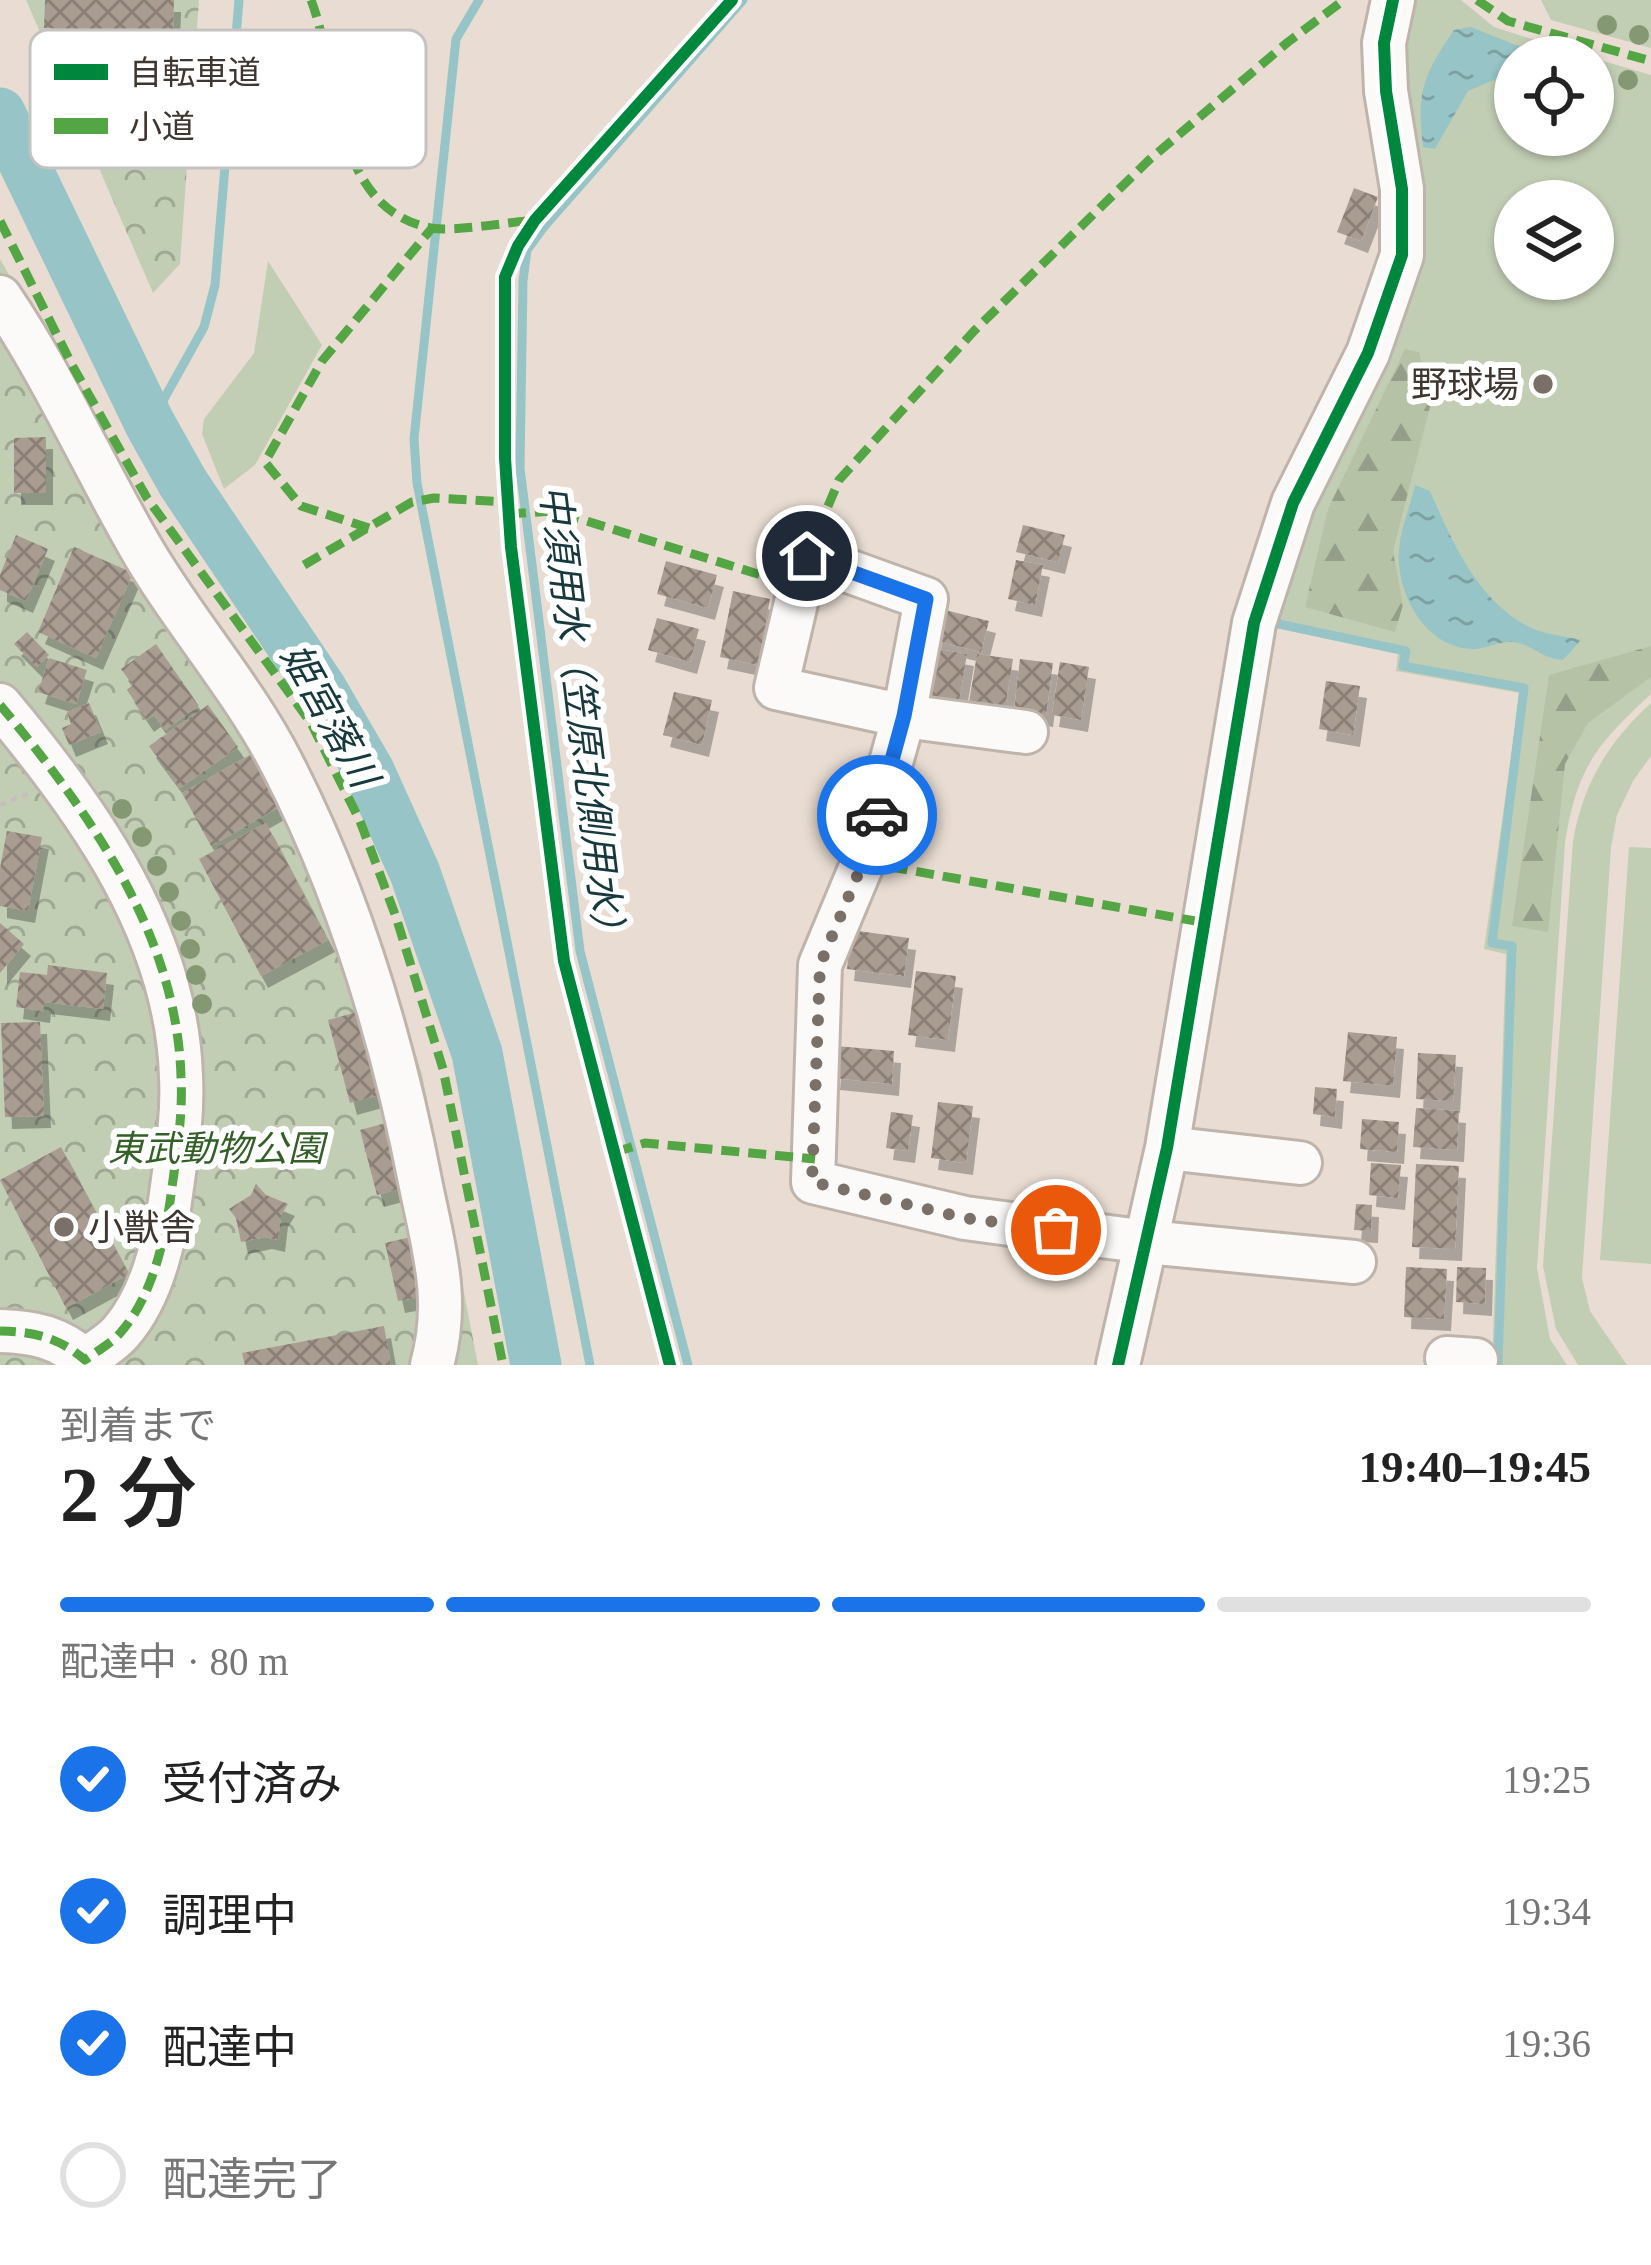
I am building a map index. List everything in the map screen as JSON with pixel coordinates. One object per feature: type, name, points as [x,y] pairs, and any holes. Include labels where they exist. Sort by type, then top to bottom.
[{"type":"street","points":[[1118,1365],[1167,1148],[1254,623],[1293,503],[1368,353],[1402,255],[1402,189],[1385,91],[1384,44],[1393,0]]},
{"type":"street","points":[[0,297],[26,335],[140,546],[281,762],[350,917],[402,1085],[440,1286],[442,1330],[432,1365]]},
{"type":"street","points":[[0,705],[73,796],[120,867],[154,950],[172,1013],[182,1075],[169,1210],[155,1266],[120,1334],[85,1360],[64,1343],[36,1332],[0,1331]]},
{"type":"street","points":[[1026,732],[904,716],[863,862],[820,965],[812,1182],[965,1218],[1354,1262]]},
{"type":"street","points":[[1167,1148],[1300,1163]]},
{"type":"green space","points":[[26,0],[199,0],[197,30],[39,30]]},
{"type":"green space","points":[[1411,0],[1461,0],[1494,27],[1522,36],[1494,36],[1494,156],[1614,156],[1614,64],[1651,75],[1651,694],[1592,760],[1576,795],[1565,843],[1537,1268],[1550,1339],[1567,1365],[1492,1365],[1506,954],[1484,949],[1520,693],[1396,671],[1398,654],[1276,628],[1307,506],[1395,322],[1399,42]]},
{"type":"green space","points":[[1541,0],[1651,0],[1651,48],[1614,36],[1551,20]]},
{"type":"green space","points":[[99,168],[187,168],[180,264],[153,293]]},
{"type":"green space","name":"東武動物公園","points":[[0,259],[158,536],[298,750],[367,906],[422,1074],[478,1365],[0,1365]]},
{"type":"green space","points":[[268,261],[322,345],[255,465],[224,489],[202,434],[204,419],[254,353]]},
{"type":"green space","points":[[1405,349],[1419,352],[1431,403],[1393,551],[1403,605],[1395,632],[1305,607],[1328,509]]},
{"type":"green space","points":[[1651,646],[1651,677],[1588,723],[1565,764],[1548,932],[1512,926],[1549,675]]},
{"type":"green space","points":[[1651,703],[1651,756],[1617,815],[1611,848],[1582,1278],[1590,1311],[1627,1365],[1578,1365],[1556,1329],[1543,1266],[1573,841],[1583,801],[1600,765]]},
{"type":"green space","points":[[1629,847],[1651,848],[1651,1264],[1600,1260]]},
{"type":"water","points":[[1471,27],[1494,36],[1494,80],[1468,91],[1435,149],[1423,147],[1425,84],[1454,30]]},
{"type":"water","points":[[1415,485],[1430,491],[1468,567],[1493,600],[1533,629],[1581,640],[1563,660],[1512,642],[1458,647],[1442,640],[1417,616],[1399,566],[1400,541]]},
{"type":"building","points":[[45,0],[174,0],[173,30],[44,28]]},
{"type":"building","points":[[1354,188],[1378,197],[1361,241],[1337,232]]},
{"type":"building","points":[[46,437],[46,493],[14,493],[14,438]]},
{"type":"building","points":[[1023,525],[1065,535],[1058,562],[1016,552]]},
{"type":"building","points":[[16,535],[48,549],[26,601],[0,590],[0,575]]},
{"type":"building","points":[[74,547],[133,573],[96,658],[38,632]]},
{"type":"building","points":[[1016,560],[1043,565],[1035,605],[1008,599]]},
{"type":"building","points":[[666,561],[717,575],[708,608],[657,594]]},
{"type":"building","points":[[733,591],[770,599],[758,665],[720,657]]},
{"type":"building","points":[[941,609],[989,621],[981,652],[933,640]]},
{"type":"building","points":[[657,618],[699,629],[690,662],[648,650]]},
{"type":"building","points":[[27,632],[49,655],[37,667],[14,644]]},
{"type":"building","points":[[156,644],[199,706],[165,730],[154,715],[147,720],[127,690],[133,685],[121,669]]},
{"type":"building","points":[[931,648],[967,654],[958,707],[922,700]]},
{"type":"building","points":[[977,654],[1013,659],[1005,708],[969,702]]},
{"type":"building","points":[[49,658],[87,670],[76,704],[38,692]]},
{"type":"building","points":[[1020,659],[1053,663],[1046,715],[1014,710]]},
{"type":"building","points":[[1060,662],[1089,667],[1081,720],[1052,715]]},
{"type":"building","points":[[1326,681],[1360,686],[1353,735],[1319,729]]},
{"type":"building","points":[[674,692],[712,700],[702,745],[663,735]]},
{"type":"building","points":[[89,703],[101,732],[69,745],[62,728],[71,724],[67,712]]},
{"type":"building","points":[[208,705],[238,747],[180,788],[149,746]]},
{"type":"building","points":[[257,751],[286,803],[211,846],[182,793]]},
{"type":"building","points":[[266,823],[328,940],[261,976],[199,859]]},
{"type":"building","points":[[7,831],[42,837],[28,911],[0,906]]},
{"type":"building","points":[[0,923],[24,944],[0,973]]},
{"type":"building","points":[[851,930],[909,938],[904,976],[847,969]]},
{"type":"building","points":[[48,965],[107,973],[103,1009],[44,1002],[43,1011],[16,1007],[20,972],[47,975]]},
{"type":"building","points":[[916,971],[956,976],[948,1040],[908,1035]]},
{"type":"building","points":[[368,1009],[390,1092],[350,1103],[328,1020]]},
{"type":"building","points":[[40,1022],[44,1116],[5,1117],[1,1023]]},
{"type":"building","points":[[1348,1032],[1397,1037],[1393,1086],[1343,1081]]},
{"type":"building","points":[[836,1046],[894,1051],[892,1084],[833,1078]]},
{"type":"building","points":[[1418,1053],[1456,1055],[1453,1101],[1416,1099]]},
{"type":"building","points":[[1315,1087],[1337,1089],[1335,1117],[1313,1114]]},
{"type":"building","points":[[938,1102],[973,1106],[966,1163],[931,1158]]},
{"type":"building","points":[[1416,1108],[1459,1111],[1457,1150],[1413,1147]]},
{"type":"building","points":[[891,1112],[913,1115],[908,1151],[886,1148]]},
{"type":"building","points":[[1362,1119],[1399,1122],[1397,1152],[1360,1149]]},
{"type":"building","points":[[397,1120],[414,1185],[377,1195],[360,1130]]},
{"type":"building","name":"小獣舎","points":[[61,1147],[129,1274],[66,1308],[0,1180]]},
{"type":"building","points":[[1371,1163],[1401,1165],[1398,1198],[1369,1195]]},
{"type":"building","points":[[1416,1164],[1459,1166],[1455,1249],[1412,1247]]},
{"type":"building","points":[[256,1184],[266,1195],[288,1204],[281,1215],[278,1240],[265,1237],[241,1242],[229,1209],[251,1195]]},
{"type":"building","points":[[1356,1204],[1372,1205],[1371,1231],[1354,1230]]},
{"type":"building","points":[[419,1235],[432,1295],[398,1301],[385,1243]]},
{"type":"building","points":[[1406,1267],[1447,1269],[1444,1319],[1404,1317]]},
{"type":"building","points":[[1457,1267],[1486,1268],[1485,1304],[1456,1302]]},
{"type":"building","points":[[384,1326],[391,1365],[245,1365],[242,1353]]},
{"type":"waterway","points":[[236,30],[239,0]]},
{"type":"waterway","points":[[479,0],[456,39],[414,439],[417,483],[590,1365]]},
{"type":"waterway","name":"中須用水（笠原北側用水）","points":[[688,1365],[580,951],[520,468],[523,281],[527,250],[543,228],[743,0]]},
{"type":"waterway","name":"姫宮落川","points":[[0,113],[150,424],[183,483],[322,690],[369,771],[415,873],[477,1053],[536,1365]]},
{"type":"waterway","points":[[150,424],[204,327],[215,285],[225,168]]},
{"type":"waterway","points":[[1269,622],[1406,651],[1403,666],[1524,688],[1492,943],[1512,946],[1498,1365]]},
{"type":"marked path","points":[[311,0],[320,30]]},
{"type":"marked path","points":[[807,556],[839,480],[974,331],[1149,160],[1344,0]]},
{"type":"marked path","points":[[1477,0],[1508,21],[1651,61]]},
{"type":"marked path","points":[[357,168],[374,194],[398,216],[431,228],[535,220]]},
{"type":"marked path","points":[[0,221],[72,365],[147,498],[311,723],[360,821],[396,917],[443,1069],[503,1365]]},
{"type":"marked path","points":[[369,528],[301,506],[265,462],[322,361],[432,228]]},
{"type":"marked path","points":[[304,565],[412,502],[434,498],[507,502]]},
{"type":"marked path","points":[[508,514],[554,511],[800,587]]},
{"type":"marked path","points":[[0,705],[95,831],[145,924],[176,1024],[181,1091],[178,1146],[162,1244],[142,1300],[121,1332],[85,1360],[46,1337],[0,1331]]},
{"type":"marked path","points":[[863,862],[1201,922]]},
{"type":"marked path","points":[[615,1152],[645,1143],[815,1159]]},
{"type":"cycle path","points":[[670,1365],[564,961],[511,547],[505,458],[505,277],[535,220],[732,0]]},
{"type":"cycle path","points":[[1118,1365],[1167,1148],[1254,623],[1293,503],[1368,353],[1402,255],[1402,189],[1386,91],[1384,43],[1393,0]]},
{"type":"way so far","points":[[877,815],[863,862],[820,965],[812,1182],[965,1218],[1056,1230]]},
{"type":"place","name":"野球場","points":[[1543,384]]},
{"type":"place","name":"小獣舎","points":[[64,1227]]},
{"type":"route","points":[[807,556],[926,599],[904,716],[877,815]]}]
